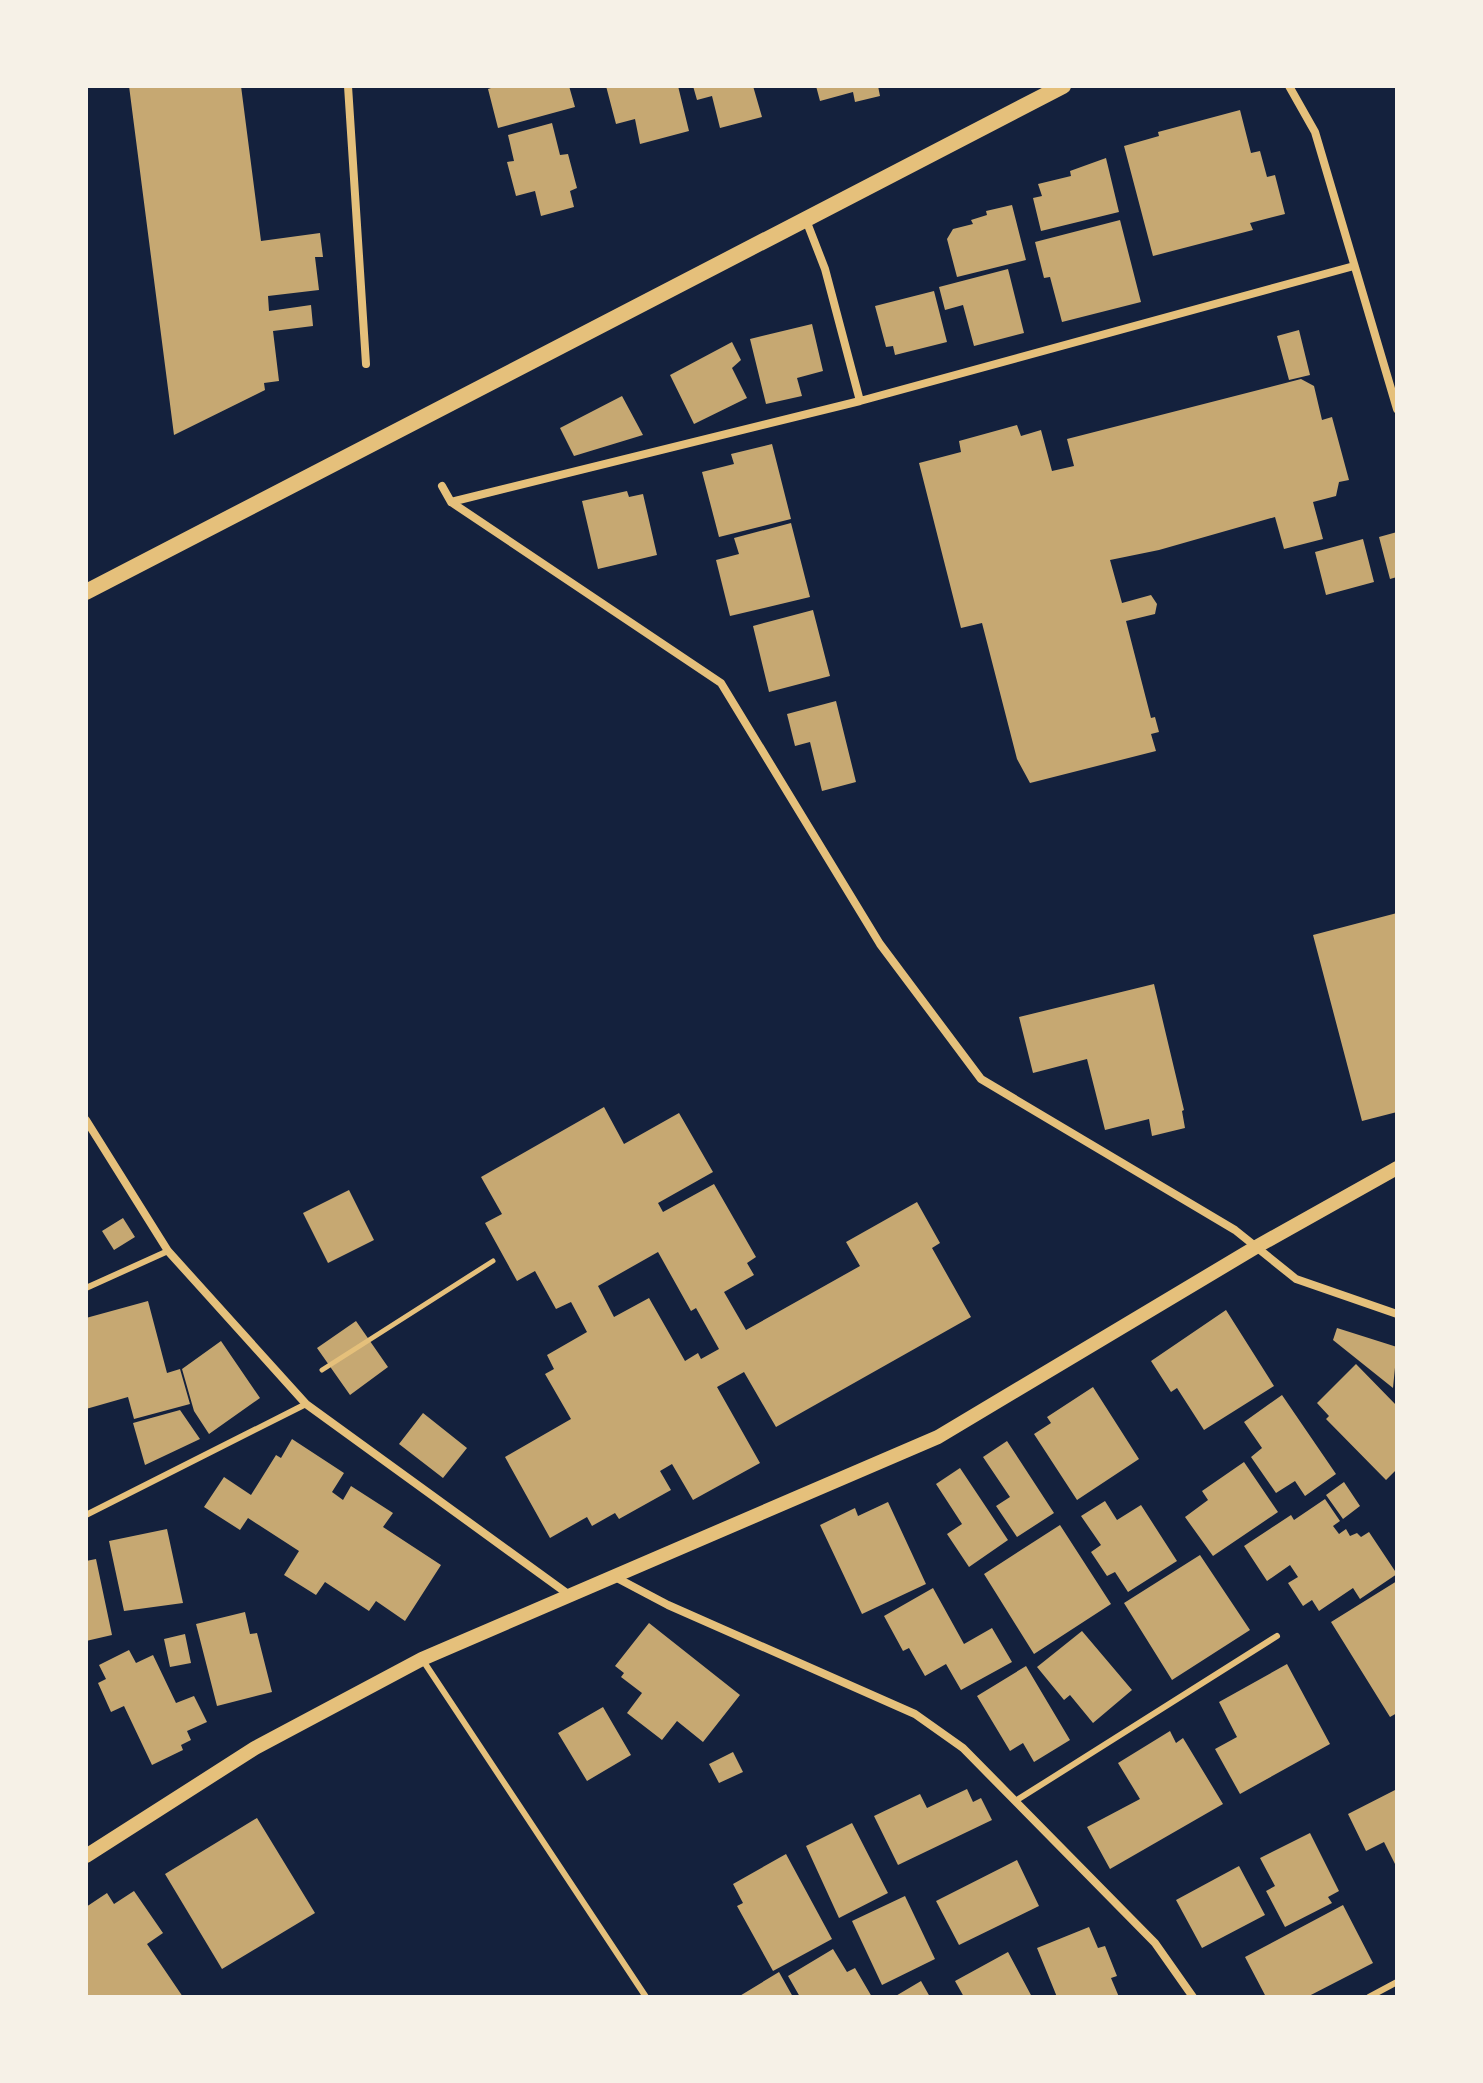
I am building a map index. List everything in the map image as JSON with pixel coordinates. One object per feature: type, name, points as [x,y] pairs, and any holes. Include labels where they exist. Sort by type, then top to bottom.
[{"type":"main road","points":[[86,592],[1063,86]]},
{"type":"street","points":[[348,86],[366,364]]},
{"type":"street","points":[[1289,86],[1315,132],[1397,409]]},
{"type":"street","points":[[806,220],[825,269],[860,401]]},
{"type":"street","points":[[451,502],[860,401],[1354,266]]},
{"type":"street","points":[[442,486],[451,502],[721,683],[880,944],[981,1079],[1235,1230],[1296,1279],[1397,1314]]},
{"type":"street","points":[[86,1120],[168,1251],[306,1404],[568,1594]]},
{"type":"street","points":[[86,1856],[255,1748],[422,1659],[938,1437],[1256,1247],[1397,1168]]},
{"type":"street","points":[[615,1577],[668,1605],[915,1714],[963,1748],[1155,1943],[1193,1997]]},
{"type":"lane","points":[[86,1288],[168,1251]]},
{"type":"lane","points":[[86,1515],[306,1404]]},
{"type":"lane","points":[[1017,1800],[1277,1636]]},
{"type":"lane","points":[[422,1659],[646,1997]]},
{"type":"lane","points":[[1369,1997],[1397,1982]]},
{"type":"path","points":[[292,1389],[493,1261]]},
{"type":"building","points":[[129,86],[241,86],[261,241],[320,233],[323,257],[315,257],[319,290],[268,296],[269,311],[311,305],[313,326],[273,331],[279,381],[264,383],[265,390],[174,435]]},
{"type":"building","points":[[497,86],[569,86],[575,107],[498,128],[488,89]]},
{"type":"building","points":[[606,86],[678,86],[689,131],[640,144],[635,119],[616,124]]},
{"type":"building","points":[[693,86],[753,86],[762,117],[720,128],[712,96],[697,100]]},
{"type":"building","points":[[816,86],[878,86],[880,96],[855,102],[853,92],[820,101]]},
{"type":"building","points":[[1240,110],[1251,153],[1260,151],[1267,177],[1275,175],[1285,214],[1250,223],[1253,230],[1153,256],[1124,146],[1159,136],[1158,132]]},
{"type":"building","points":[[552,123],[560,155],[568,154],[577,188],[570,191],[574,207],[541,216],[535,191],[516,196],[507,162],[514,161],[508,135]]},
{"type":"building","points":[[1106,158],[1119,212],[1041,231],[1033,198],[1042,196],[1038,184],[1071,176],[1070,171]]},
{"type":"building","points":[[1012,205],[1026,260],[957,277],[947,239],[953,229],[973,224],[971,220],[987,215],[986,211]]},
{"type":"building","points":[[1120,220],[1141,302],[1062,322],[1050,277],[1044,278],[1035,242]]},
{"type":"building","points":[[1008,269],[1024,333],[974,346],[963,305],[945,310],[939,287]]},
{"type":"building","points":[[934,291],[947,342],[895,355],[893,346],[886,347],[875,306]]},
{"type":"building","points":[[812,324],[823,371],[797,378],[802,396],[766,404],[750,339]]},
{"type":"building","points":[[1299,330],[1310,375],[1289,380],[1277,336]]},
{"type":"building","points":[[732,342],[741,360],[732,368],[747,398],[694,424],[670,375]]},
{"type":"building","points":[[1301,379],[1314,386],[1322,420],[1332,417],[1349,480],[1339,482],[1336,496],[1313,502],[1323,539],[1284,549],[1275,517],[1159,550],[1110,560],[1122,603],[1151,595],[1157,604],[1155,614],[1126,621],[1151,718],[1155,717],[1159,732],[1151,734],[1156,751],[1030,783],[1017,759],[982,623],[961,628],[919,463],[961,452],[959,441],[1017,425],[1021,436],[1041,430],[1052,471],[1074,466],[1067,439]]},
{"type":"building","points":[[622,396],[643,435],[574,456],[560,428]]},
{"type":"building","points":[[772,444],[791,519],[719,537],[702,472],[734,464],[731,454]]},
{"type":"building","points":[[627,491],[629,497],[643,494],[657,555],[598,569],[582,501]]},
{"type":"building","points":[[791,523],[810,597],[730,616],[716,560],[739,554],[734,538]]},
{"type":"building","points":[[1397,532],[1397,577],[1390,579],[1379,537]]},
{"type":"building","points":[[1363,539],[1374,582],[1326,595],[1315,552]]},
{"type":"building","points":[[813,610],[830,676],[769,692],[753,626]]},
{"type":"building","points":[[836,701],[856,782],[822,791],[810,742],[795,746],[787,714]]},
{"type":"building","points":[[1397,913],[1397,1112],[1362,1121],[1313,935]]},
{"type":"building","points":[[1154,984],[1184,1110],[1185,1128],[1152,1136],[1149,1119],[1105,1130],[1087,1059],[1033,1073],[1019,1017]]},
{"type":"building","points":[[604,1107],[624,1144],[679,1113],[713,1172],[658,1203],[663,1212],[714,1184],[756,1257],[747,1263],[754,1275],[724,1292],[746,1330],[860,1266],[846,1242],[917,1202],[940,1243],[932,1248],[971,1317],[776,1427],[744,1372],[717,1387],[760,1463],[693,1500],[672,1464],[660,1471],[671,1490],[619,1519],[615,1513],[592,1526],[587,1517],[550,1538],[505,1457],[571,1419],[545,1374],[554,1369],[547,1355],[587,1332],[571,1302],[556,1309],[535,1271],[517,1281],[485,1223],[502,1214],[481,1177]],"holes":[[[658,1252],[691,1311],[696,1308],[719,1349],[701,1359],[698,1353],[685,1361],[649,1298],[614,1317],[598,1286]]]},
{"type":"building","points":[[349,1190],[374,1240],[328,1263],[303,1213]]},
{"type":"building","points":[[123,1218],[135,1237],[114,1250],[102,1231]]},
{"type":"building","points":[[148,1301],[167,1373],[180,1369],[190,1404],[134,1419],[128,1397],[86,1409],[86,1318]]},
{"type":"building","points":[[1226,1310],[1274,1386],[1204,1430],[1177,1388],[1171,1392],[1151,1361]]},
{"type":"building","points":[[356,1321],[388,1367],[350,1395],[317,1348]]},
{"type":"building","points":[[1337,1328],[1397,1347],[1393,1388],[1333,1340]]},
{"type":"building","points":[[221,1341],[260,1398],[209,1434],[194,1411],[182,1369]]},
{"type":"building","points":[[1356,1364],[1397,1406],[1397,1469],[1386,1480],[1326,1419],[1329,1416],[1317,1403]]},
{"type":"building","points":[[1093,1387],[1139,1459],[1077,1500],[1034,1434],[1051,1423],[1047,1417]]},
{"type":"building","points":[[1282,1395],[1336,1474],[1305,1496],[1295,1481],[1276,1493],[1251,1457],[1262,1448],[1244,1422]]},
{"type":"building","points":[[180,1410],[200,1439],[145,1465],[133,1423]]},
{"type":"building","points":[[423,1413],[467,1448],[443,1478],[399,1444]]},
{"type":"building","points":[[292,1439],[344,1473],[332,1492],[343,1500],[351,1486],[393,1513],[383,1527],[441,1565],[405,1621],[376,1601],[369,1611],[325,1582],[316,1595],[284,1575],[299,1551],[248,1518],[240,1530],[204,1507],[224,1477],[251,1495],[276,1455],[281,1458]]},
{"type":"building","points":[[1007,1441],[1054,1513],[1017,1537],[996,1506],[1010,1497],[983,1457]]},
{"type":"building","points":[[1244,1462],[1278,1512],[1213,1556],[1185,1517],[1208,1500],[1202,1491]]},
{"type":"building","points":[[960,1468],[1008,1540],[969,1567],[947,1534],[962,1524],[936,1484]]},
{"type":"building","points":[[1344,1482],[1360,1506],[1343,1519],[1326,1495]]},
{"type":"building","points":[[1325,1499],[1340,1521],[1333,1526],[1339,1534],[1346,1529],[1350,1536],[1357,1533],[1361,1537],[1369,1532],[1397,1574],[1360,1599],[1353,1588],[1319,1611],[1312,1600],[1303,1606],[1288,1583],[1298,1577],[1290,1565],[1267,1581],[1244,1546],[1291,1515],[1294,1520]]},
{"type":"building","points":[[1105,1501],[1117,1520],[1141,1505],[1177,1561],[1128,1592],[1115,1572],[1107,1576],[1091,1552],[1101,1545],[1081,1516]]},
{"type":"building","points":[[888,1502],[926,1584],[862,1614],[820,1525],[855,1508],[858,1516]]},
{"type":"building","points":[[1060,1525],[1111,1604],[1034,1654],[984,1574]]},
{"type":"building","points":[[167,1529],[183,1603],[124,1611],[109,1541]]},
{"type":"building","points":[[1200,1555],[1250,1630],[1172,1680],[1124,1603]]},
{"type":"building","points":[[96,1559],[112,1635],[86,1641],[86,1561]]},
{"type":"building","points":[[1397,1581],[1397,1713],[1390,1717],[1331,1622]]},
{"type":"building","points":[[933,1588],[964,1644],[992,1628],[1012,1662],[961,1690],[946,1664],[925,1676],[909,1648],[903,1651],[884,1616]]},
{"type":"building","points":[[245,1612],[250,1634],[257,1633],[272,1692],[217,1706],[196,1624]]},
{"type":"building","points":[[649,1623],[740,1695],[703,1742],[677,1721],[662,1740],[627,1713],[642,1693],[621,1677],[624,1673],[615,1666]]},
{"type":"building","points":[[1082,1631],[1132,1690],[1093,1723],[1070,1695],[1064,1700],[1037,1667]]},
{"type":"building","points":[[185,1634],[191,1663],[170,1667],[164,1639]]},
{"type":"building","points":[[129,1650],[136,1663],[153,1655],[176,1703],[194,1696],[207,1722],[187,1731],[191,1740],[181,1745],[183,1750],[152,1765],[124,1706],[111,1712],[98,1683],[106,1679],[99,1665]]},
{"type":"building","points":[[1287,1664],[1330,1744],[1240,1794],[1215,1749],[1237,1737],[1219,1702]]},
{"type":"building","points":[[1026,1666],[1070,1740],[1034,1762],[1023,1743],[1010,1751],[977,1696]]},
{"type":"building","points":[[603,1707],[631,1755],[587,1781],[558,1733]]},
{"type":"building","points":[[1170,1731],[1176,1743],[1183,1738],[1223,1804],[1110,1869],[1087,1827],[1140,1799],[1118,1763]]},
{"type":"building","points":[[733,1752],[743,1772],[719,1783],[709,1764]]},
{"type":"building","points":[[967,1789],[973,1802],[981,1798],[992,1820],[898,1865],[874,1816],[920,1794],[927,1808]]},
{"type":"building","points":[[1397,1789],[1397,1868],[1384,1842],[1366,1851],[1348,1814]]},
{"type":"building","points":[[257,1818],[315,1913],[222,1969],[165,1874]]},
{"type":"building","points":[[852,1823],[888,1893],[839,1918],[806,1846]]},
{"type":"building","points":[[1310,1833],[1339,1891],[1328,1897],[1332,1903],[1285,1927],[1266,1891],[1275,1886],[1260,1858]]},
{"type":"building","points":[[786,1854],[832,1939],[773,1971],[737,1906],[743,1903],[733,1884]]},
{"type":"building","points":[[1017,1860],[1039,1906],[959,1945],[936,1901]]},
{"type":"building","points":[[1239,1866],[1265,1915],[1202,1948],[1176,1900]]},
{"type":"building","points":[[134,1891],[163,1933],[147,1944],[183,1997],[86,1997],[86,1907],[107,1893],[114,1904]]},
{"type":"building","points":[[905,1896],[935,1959],[882,1985],[852,1921]]},
{"type":"building","points":[[1343,1905],[1373,1963],[1307,1997],[1266,1997],[1245,1957]]},
{"type":"building","points":[[1089,1927],[1098,1948],[1105,1946],[1117,1976],[1111,1978],[1119,1997],[1057,1997],[1037,1948]]},
{"type":"building","points":[[833,1949],[847,1972],[855,1968],[872,1997],[800,1997],[788,1976]]},
{"type":"building","points":[[1008,1952],[1032,1997],[964,1997],[955,1981]]},
{"type":"building","points":[[779,1972],[793,1997],[738,1997]]},
{"type":"building","points":[[921,1981],[930,1997],[894,1997]]}]
